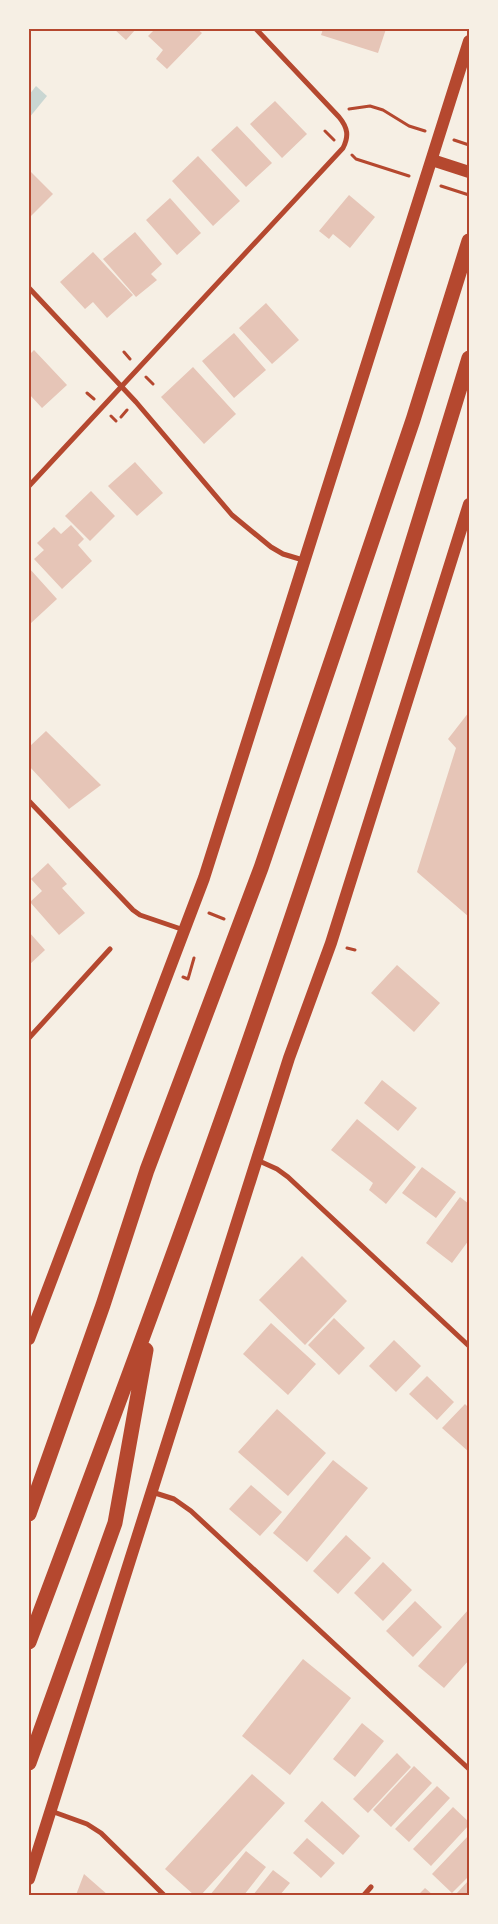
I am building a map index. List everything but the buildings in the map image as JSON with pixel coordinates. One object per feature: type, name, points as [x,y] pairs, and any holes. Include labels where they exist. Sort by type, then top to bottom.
[{"type":"highway","points":[[29,1514],[103,1305],[146,1170],[261,868],[410,429],[469,240]]},
{"type":"highway","points":[[29,1642],[153,1314],[267,990],[392,611],[469,358]]},
{"type":"highway","points":[[29,1763],[115,1523],[153,1314]]},
{"type":"highway","points":[[29,1500],[42,1473]]},
{"type":"main road","points":[[29,1339],[204,878],[469,41]]},
{"type":"main road","points":[[432,160],[469,172]]},
{"type":"main road","points":[[29,1879],[289,1058],[331,944],[469,504]]},
{"type":"street","points":[[29,486],[342,148],[347,135],[343,122],[256,29]]},
{"type":"street","points":[[29,288],[121,386],[232,516],[282,554],[304,560]]},
{"type":"street","points":[[29,801],[133,910],[140,915],[184,930]]},
{"type":"street","points":[[29,1038],[110,949]]},
{"type":"street","points":[[257,1160],[277,1169],[288,1177],[469,1346]]},
{"type":"street","points":[[152,1492],[174,1499],[191,1511],[469,1769]]},
{"type":"street","points":[[50,1811],[81,1821],[101,1833],[164,1895]]},
{"type":"street","points":[[364,1895],[371,1887]]},
{"type":"path","points":[[334,112],[370,106],[382,110],[409,126],[426,132]]},
{"type":"path","points":[[342,148],[356,159],[406,175]]},
{"type":"path","points":[[453,190],[469,195]]},
{"type":"path","points":[[347,948],[355,950]]},
{"type":"shaded area","points":[[36,86],[47,96],[29,118],[29,95]]}]
